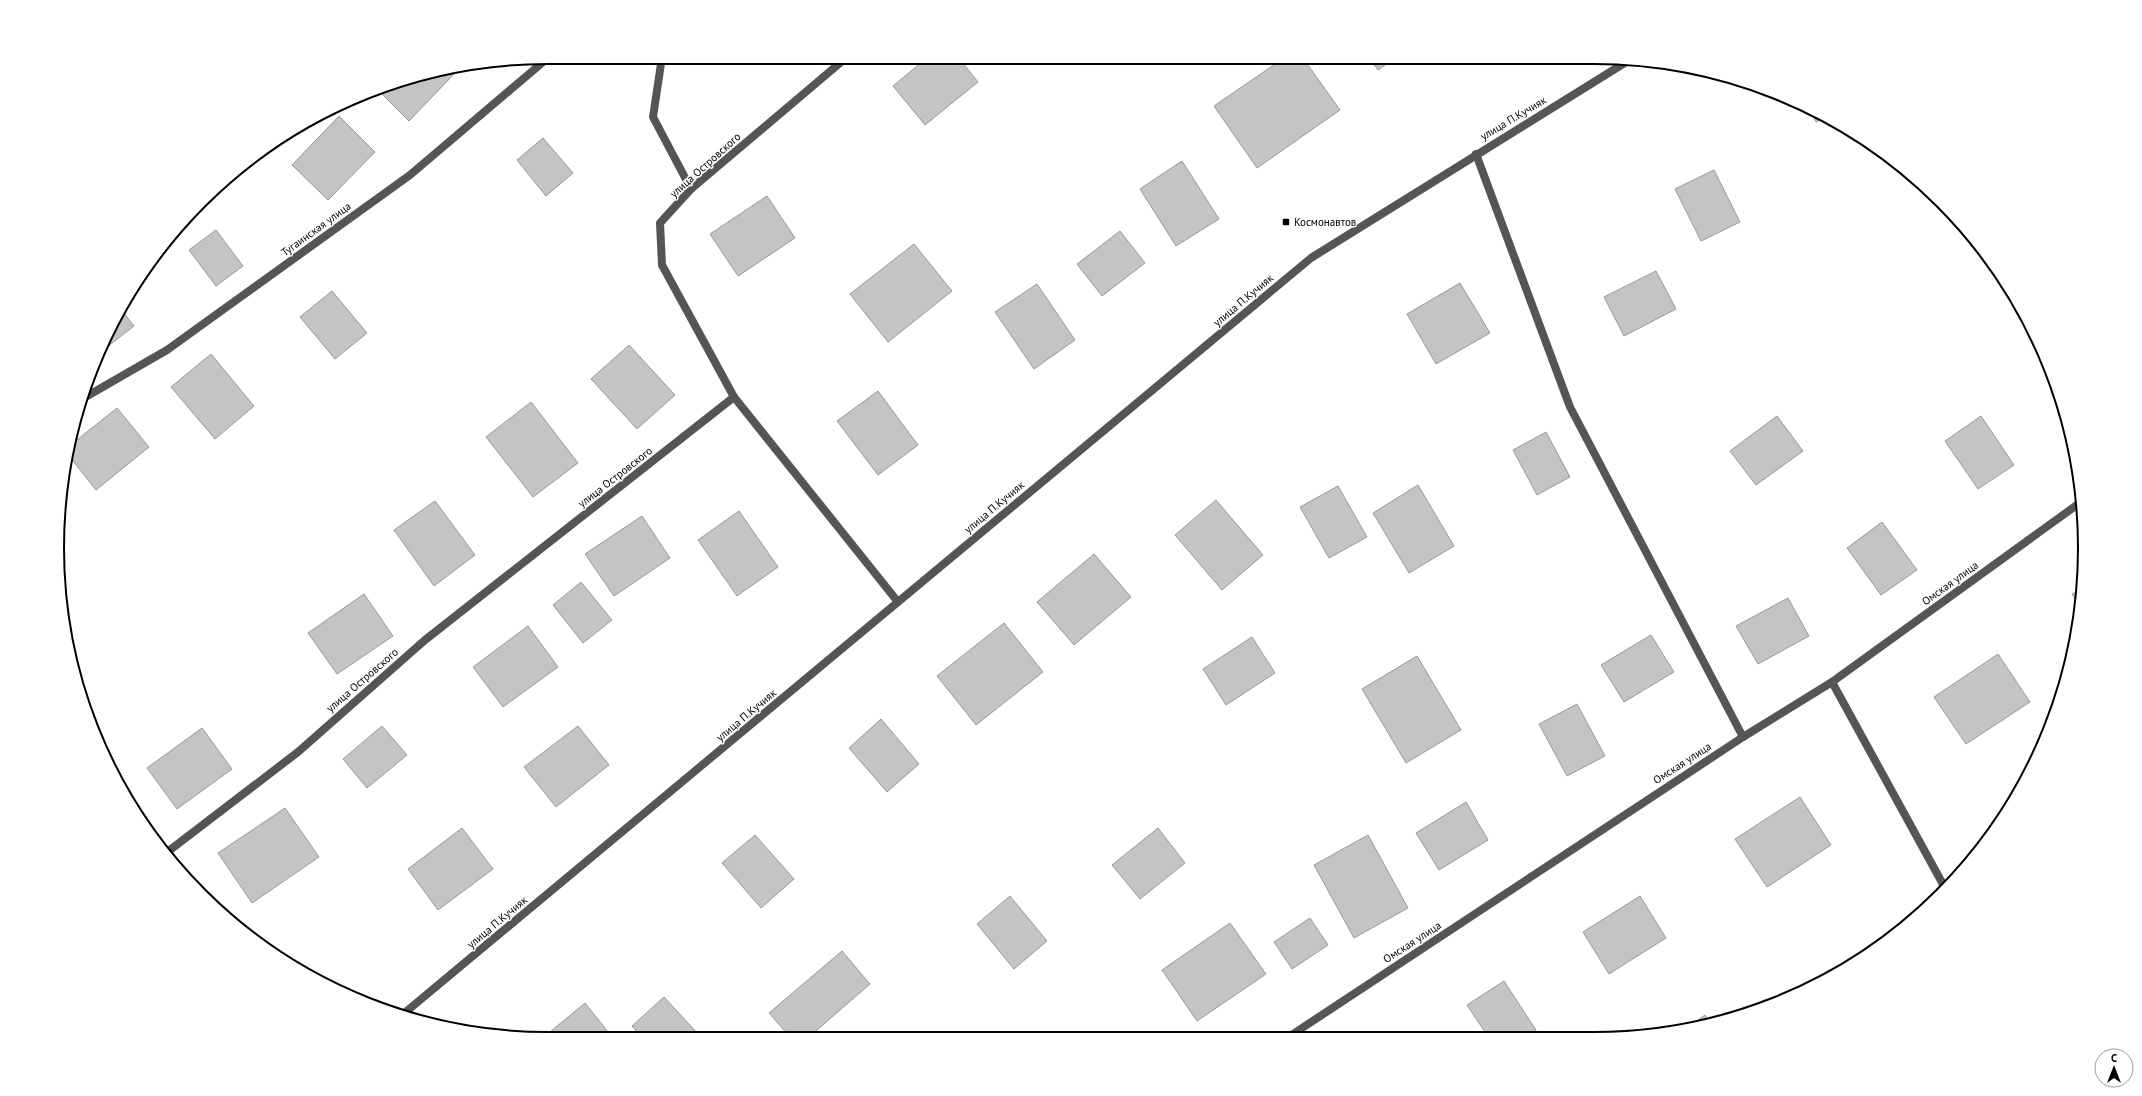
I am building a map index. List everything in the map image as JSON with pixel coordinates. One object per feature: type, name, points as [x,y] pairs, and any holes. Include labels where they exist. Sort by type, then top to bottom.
[{"type":"street","name":"Тугаинская улица","points":[[89,395],[167,350],[410,175],[540,64]]},
{"type":"street","points":[[661,64],[653,117],[691,189]]},
{"type":"street","name":"улица Островского","points":[[170,850],[298,752],[425,640],[734,397],[662,265],[660,223],[691,189],[839,64]]},
{"type":"street","name":"улица П.Кучияк","points":[[407,1011],[1311,258],[1621,65]]},
{"type":"street","points":[[1476,154],[1570,407],[1743,736]]},
{"type":"street","points":[[734,397],[898,602]]},
{"type":"street","name":"Омская улица","points":[[1296,1032],[1743,736],[1832,682],[2076,506]]},
{"type":"street","points":[[1832,682],[1942,883]]},
{"type":"building","points":[[920,64],[964,64],[978,82],[925,125],[893,86]]},
{"type":"building","points":[[1275,64],[1307,64],[1340,110],[1257,168],[1214,106]]},
{"type":"building","points":[[1374,64],[1386,64],[1378,70]]},
{"type":"building","points":[[455,73],[409,121],[382,94],[423,80]]},
{"type":"building","points":[[339,116],[375,152],[328,200],[292,165]]},
{"type":"building","points":[[1814,117],[1820,120],[1816,122]]},
{"type":"building","points":[[543,138],[573,173],[546,196],[517,160]]},
{"type":"building","points":[[1182,161],[1219,219],[1176,246],[1140,189]]},
{"type":"building","points":[[1714,170],[1740,222],[1701,241],[1675,189]]},
{"type":"building","points":[[767,196],[795,238],[738,276],[710,234]]},
{"type":"building","points":[[216,230],[243,266],[216,286],[189,250]]},
{"type":"building","points":[[1120,231],[1145,263],[1102,296],[1077,264]]},
{"type":"building","points":[[914,244],[952,291],[888,342],[850,294]]},
{"type":"building","points":[[1656,271],[1676,309],[1624,336],[1604,297]]},
{"type":"building","points":[[1460,283],[1490,333],[1436,364],[1407,314]]},
{"type":"building","points":[[1037,284],[1075,340],[1034,369],[995,312]]},
{"type":"building","points":[[332,291],[367,333],[335,359],[300,317]]},
{"type":"building","points":[[125,314],[134,326],[109,346]]},
{"type":"building","points":[[629,345],[675,395],[637,429],[591,379]]},
{"type":"building","points":[[211,354],[254,406],[215,439],[171,387]]},
{"type":"building","points":[[878,391],[918,445],[878,475],[837,421]]},
{"type":"building","points":[[531,402],[578,463],[533,497],[486,437]]},
{"type":"building","points":[[117,408],[149,447],[96,490],[72,460],[76,441]]},
{"type":"building","points":[[1777,416],[1803,451],[1756,485],[1730,451]]},
{"type":"building","points":[[1981,416],[2014,465],[1978,489],[1945,441]]},
{"type":"building","points":[[1546,432],[1570,477],[1537,495],[1513,450]]},
{"type":"building","points":[[1418,485],[1454,546],[1409,573],[1373,513]]},
{"type":"building","points":[[1338,486],[1367,537],[1329,558],[1300,507]]},
{"type":"building","points":[[1216,500],[1263,555],[1222,590],[1175,535]]},
{"type":"building","points":[[435,501],[475,555],[434,586],[394,530]]},
{"type":"building","points":[[739,511],[778,567],[737,596],[698,540]]},
{"type":"building","points":[[642,516],[670,558],[614,596],[585,554]]},
{"type":"building","points":[[1882,522],[1917,570],[1881,595],[1847,548]]},
{"type":"building","points":[[1094,554],[1131,597],[1074,645],[1037,602]]},
{"type":"building","points":[[581,582],[612,620],[583,643],[553,605]]},
{"type":"building","points":[[2076,592],[2075,599],[2072,594]]},
{"type":"building","points":[[364,594],[393,636],[337,674],[308,633]]},
{"type":"building","points":[[1788,598],[1809,636],[1758,664],[1736,626]]},
{"type":"building","points":[[1004,623],[1043,672],[976,725],[937,676]]},
{"type":"building","points":[[528,626],[558,667],[503,707],[473,667]]},
{"type":"building","points":[[1651,635],[1674,672],[1624,702],[1601,665]]},
{"type":"building","points":[[1252,637],[1275,673],[1226,705],[1203,669]]},
{"type":"building","points":[[1998,654],[2030,702],[1966,744],[1934,697]]},
{"type":"building","points":[[1417,656],[1461,730],[1406,763],[1362,689]]},
{"type":"building","points":[[1577,704],[1605,756],[1567,776],[1539,724]]},
{"type":"building","points":[[881,719],[919,764],[887,792],[849,748]]},
{"type":"building","points":[[382,726],[407,755],[367,788],[343,759]]},
{"type":"building","points":[[578,726],[609,765],[556,807],[524,767]]},
{"type":"building","points":[[202,728],[232,769],[177,809],[147,768]]},
{"type":"building","points":[[1800,797],[1831,845],[1767,887],[1735,839]]},
{"type":"building","points":[[1466,802],[1488,840],[1439,870],[1416,833]]},
{"type":"building","points":[[285,808],[319,857],[252,903],[218,853]]},
{"type":"building","points":[[462,828],[493,869],[438,910],[408,869]]},
{"type":"building","points":[[1158,828],[1185,863],[1140,899],[1112,865]]},
{"type":"building","points":[[755,835],[794,879],[761,908],[722,863]]},
{"type":"building","points":[[1368,835],[1408,908],[1354,938],[1314,865]]},
{"type":"building","points":[[1010,896],[1047,941],[1014,969],[977,924]]},
{"type":"building","points":[[1640,896],[1666,938],[1609,974],[1583,932]]},
{"type":"building","points":[[1310,918],[1328,945],[1292,969],[1274,942]]},
{"type":"building","points":[[1230,923],[1266,974],[1197,1021],[1162,970]]},
{"type":"building","points":[[842,951],[870,984],[815,1032],[786,1032],[769,1013]]},
{"type":"building","points":[[1504,981],[1536,1030],[1533,1032],[1485,1032],[1467,1005]]},
{"type":"building","points":[[664,997],[696,1032],[637,1032],[632,1026]]},
{"type":"building","points":[[585,1003],[608,1032],[552,1032],[551,1031]]},
{"type":"building","points":[[1705,1015],[1707,1019],[1696,1021]]},
{"type":"place","name":"Космонавтов","points":[[1286,222]]}]
